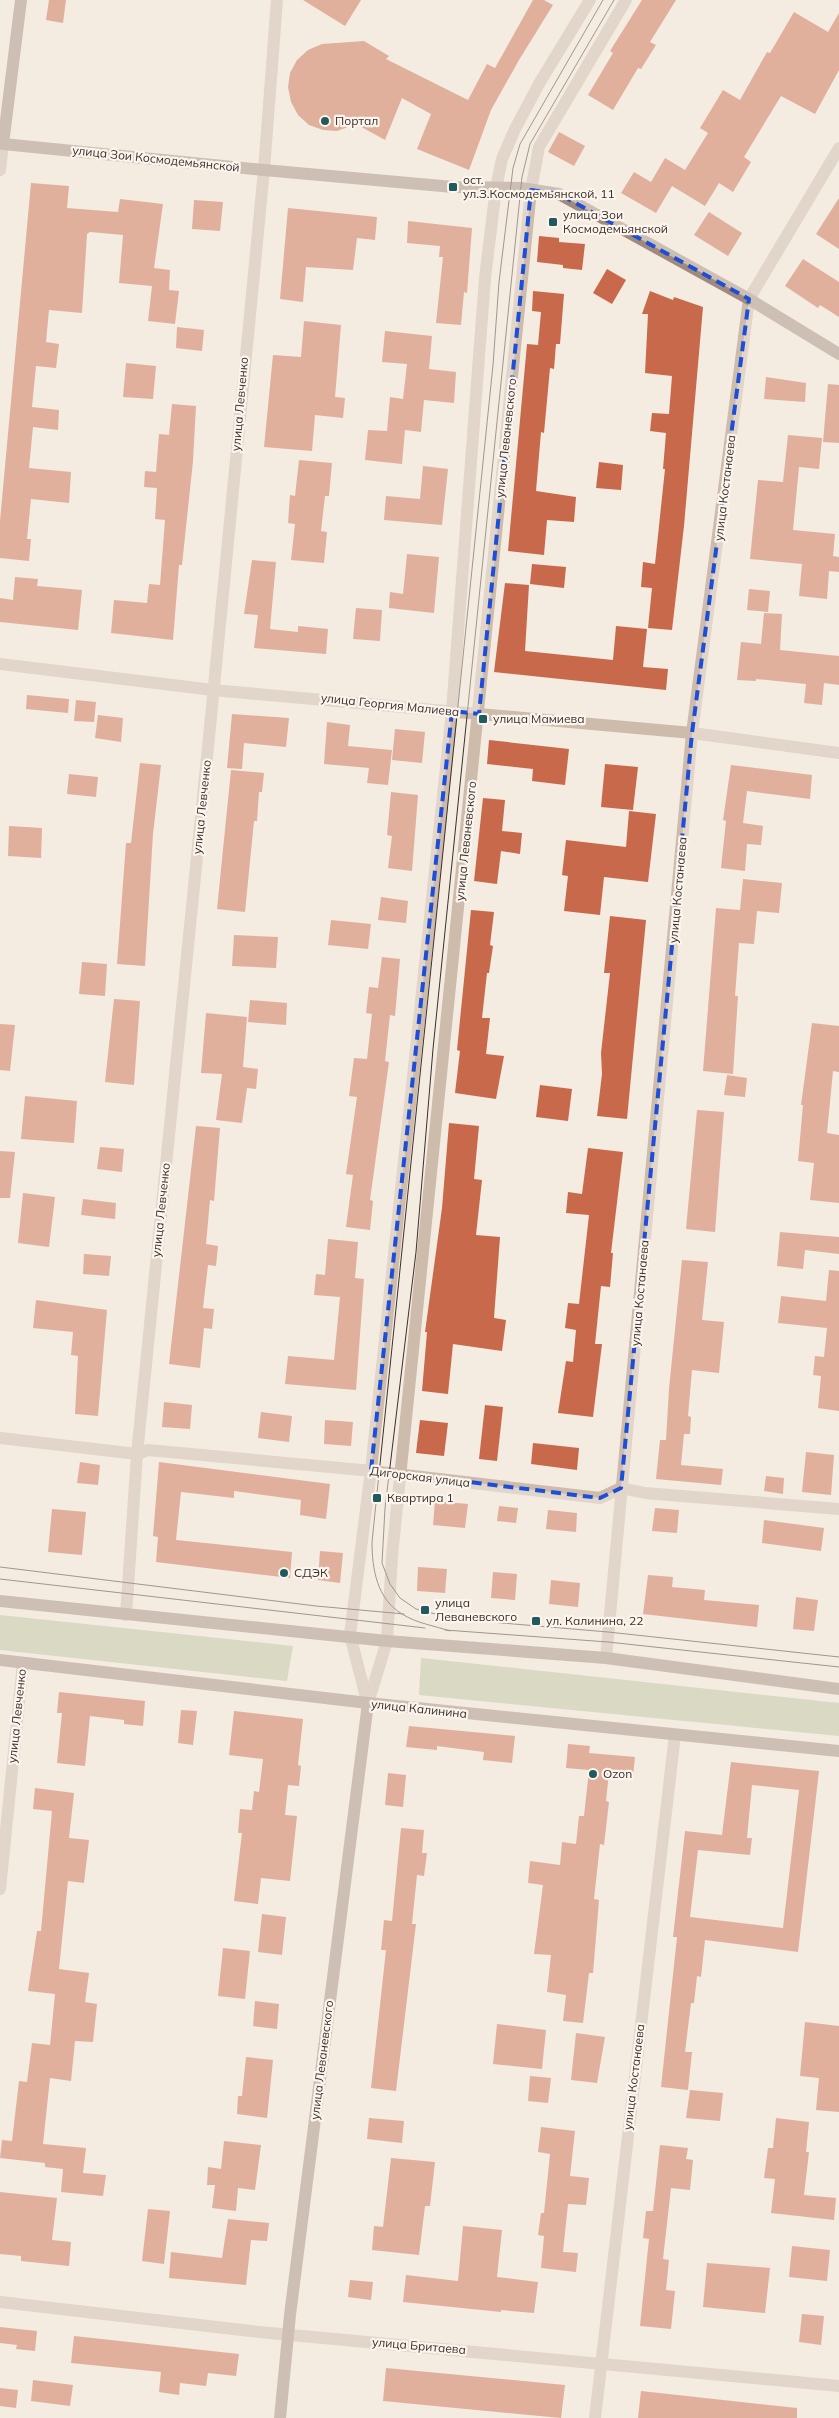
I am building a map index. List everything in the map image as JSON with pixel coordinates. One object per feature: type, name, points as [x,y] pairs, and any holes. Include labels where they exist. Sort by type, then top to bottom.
[{"type":"street","points":[[0,170],[1,144],[21,0]]},
{"type":"street","name":"улица Леваневского","points":[[368,1703],[350,1635],[371,1470],[452,711],[485,278],[496,188],[502,159],[514,129],[590,0]]},
{"type":"street","name":"улица Леваневского","points":[[280,2418],[288,2334],[368,1703],[387,1641],[392,1556],[400,1475],[531,190],[539,146],[626,0]]},
{"type":"street","name":"улица Левченко","points":[[126,1615],[137,1454],[264,170],[273,1]]},
{"type":"street","name":"улица Зои Космодемьянской","points":[[1,144],[453,187],[531,190],[560,194],[749,299],[839,354]]},
{"type":"street","name":"улица Костанаева","points":[[606,1658],[692,733],[749,299],[839,148]]},
{"type":"street","name":"улица Георгия Малиева","points":[[0,664],[213,690],[692,733],[839,752]]},
{"type":"street","name":"Дигорская улица","points":[[0,1438],[137,1454],[148,1450],[371,1470],[600,1498],[621,1488]]},
{"type":"street","points":[[621,1488],[645,1493],[839,1509]]},
{"type":"street","points":[[0,1601],[126,1615],[350,1635],[387,1641],[606,1658],[668,1668],[839,1689]]},
{"type":"street","name":"улица Калинина","points":[[0,1660],[368,1703],[675,1736],[839,1751]]},
{"type":"street","name":"улица Левченко","points":[[0,1889],[23,1663]]},
{"type":"street","name":"улица Костанаева","points":[[595,2418],[600,2362],[675,1736]]},
{"type":"street","name":"улица Бритаева","points":[[0,2302],[288,2334],[839,2386]]},
{"type":"highlighted area","points":[[531,190],[559,194],[749,299],[692,733],[621,1488],[600,1498],[371,1470],[452,711],[479,714]]},
{"type":"green space","points":[[0,1615],[293,1646],[287,1681],[0,1650]]},
{"type":"green space","points":[[421,1658],[839,1703],[839,1736],[419,1695]]},
{"type":"building","points":[[49,0],[66,0],[63,23],[46,20]]},
{"type":"building","points":[[303,0],[361,0],[345,26]]},
{"type":"building","points":[[533,0],[544,0],[553,5],[491,110],[469,170],[417,149],[431,114],[402,98],[385,140],[356,124],[337,131],[323,130],[309,125],[298,115],[291,102],[288,87],[290,73],[297,60],[308,50],[322,44],[364,41],[389,56],[386,59],[468,100],[487,64],[495,68]]},
{"type":"building","points":[[642,0],[676,0],[650,42],[656,45],[641,69],[638,68],[613,110],[588,95],[613,53],[610,51]]},
{"type":"building","points":[[794,12],[828,32],[839,13],[839,70],[815,114],[781,96],[744,157],[751,162],[733,192],[719,183],[705,206],[672,186],[656,213],[621,193],[634,172],[651,182],[665,158],[685,170],[708,133],[700,128],[723,90],[740,100],[767,52],[770,53]]},
{"type":"building","points":[[559,132],[585,146],[574,166],[548,152]]},
{"type":"building","points":[[31,183],[69,186],[67,208],[118,212],[120,199],[163,204],[154,268],[170,270],[169,290],[179,291],[175,324],[148,321],[152,286],[119,283],[123,235],[90,232],[87,234],[82,313],[49,310],[46,342],[59,344],[56,368],[36,366],[32,407],[59,410],[58,430],[33,427],[29,468],[71,472],[69,503],[31,499],[27,539],[31,539],[29,561],[0,558],[0,521]]},
{"type":"building","points":[[839,198],[839,249],[816,234]]},
{"type":"building","points":[[194,200],[223,202],[220,231],[192,229]]},
{"type":"building","points":[[288,208],[377,217],[375,240],[357,238],[353,270],[306,267],[303,302],[280,299]]},
{"type":"building","points":[[709,212],[742,233],[728,256],[694,235]]},
{"type":"building","points":[[408,221],[472,228],[467,293],[464,292],[461,325],[436,323],[443,257],[439,257],[440,246],[407,243]]},
{"type":"building","points":[[539,236],[559,238],[559,242],[585,244],[582,270],[563,268],[563,265],[537,262]]},
{"type":"building","points":[[803,259],[839,282],[839,317],[820,305],[818,308],[785,286]]},
{"type":"building","points":[[607,269],[626,280],[612,304],[593,293]]},
{"type":"building","points":[[533,291],[564,294],[560,344],[556,344],[554,369],[550,368],[544,433],[541,432],[536,491],[576,497],[574,522],[547,520],[544,555],[508,551],[527,344],[538,345],[541,312],[532,311]]},
{"type":"building","points":[[650,291],[673,300],[674,297],[703,307],[684,526],[672,630],[648,628],[652,588],[641,587],[643,562],[655,564],[665,469],[663,469],[666,433],[650,431],[652,413],[669,414],[672,376],[645,373],[648,314],[642,314]]},
{"type":"building","points":[[304,321],[341,325],[335,397],[345,398],[343,418],[315,415],[312,451],[264,447],[273,355],[301,357]]},
{"type":"building","points":[[177,327],[204,330],[202,351],[176,348]]},
{"type":"building","points":[[385,331],[432,336],[429,369],[456,372],[454,403],[424,400],[421,432],[405,430],[402,464],[365,460],[368,430],[387,431],[390,397],[403,399],[407,364],[382,362]]},
{"type":"building","points":[[126,363],[156,366],[153,399],[123,397]]},
{"type":"building","points":[[766,377],[806,383],[805,402],[764,399]]},
{"type":"building","points":[[828,384],[839,385],[839,443],[823,442]]},
{"type":"building","points":[[172,404],[196,406],[193,461],[182,565],[179,565],[173,640],[111,633],[114,600],[147,603],[149,584],[160,585],[165,520],[155,519],[157,488],[144,487],[145,471],[156,472],[159,434],[169,435]]},
{"type":"building","points":[[788,435],[822,438],[819,469],[799,467],[793,530],[835,534],[833,556],[839,557],[839,572],[829,571],[827,599],[799,596],[802,564],[750,559],[758,480],[783,482]]},
{"type":"building","points":[[299,460],[332,463],[329,496],[325,496],[321,531],[327,532],[324,563],[291,560],[295,524],[288,523],[290,495],[295,496]]},
{"type":"building","points":[[599,462],[623,465],[621,490],[596,488]]},
{"type":"building","points":[[423,466],[448,469],[442,525],[384,520],[386,496],[420,499]]},
{"type":"building","points":[[407,554],[439,557],[434,613],[389,608],[390,592],[403,594]]},
{"type":"building","points":[[252,560],[276,562],[270,629],[298,632],[298,626],[328,629],[326,654],[254,648],[258,615],[244,614]]},
{"type":"building","points":[[532,564],[566,567],[564,588],[530,584]]},
{"type":"building","points":[[15,577],[38,579],[37,586],[82,590],[78,630],[0,622],[0,598],[13,600]]},
{"type":"building","points":[[505,583],[529,585],[525,651],[613,660],[616,626],[647,629],[643,667],[668,669],[666,690],[494,672]]},
{"type":"building","points":[[749,589],[770,591],[768,612],[747,610]]},
{"type":"building","points":[[356,608],[382,610],[380,641],[353,639]]},
{"type":"building","points":[[764,613],[782,614],[780,650],[839,656],[839,685],[824,683],[822,705],[804,703],[806,684],[756,679],[756,681],[737,680],[741,642],[761,644]]},
{"type":"building","points":[[27,695],[69,699],[68,713],[26,709]]},
{"type":"building","points":[[76,700],[96,702],[94,722],[74,721]]},
{"type":"building","points":[[232,714],[289,718],[286,747],[244,743],[242,769],[227,768]]},
{"type":"building","points":[[98,715],[123,718],[121,742],[95,738]]},
{"type":"building","points":[[327,722],[350,725],[348,746],[392,750],[388,785],[367,783],[369,768],[324,764]]},
{"type":"building","points":[[395,729],[425,732],[422,763],[392,760]]},
{"type":"building","points":[[489,740],[569,749],[565,785],[532,781],[533,769],[487,764]]},
{"type":"building","points":[[140,763],[161,765],[153,834],[145,966],[117,964],[126,843],[131,843]]},
{"type":"building","points":[[605,764],[638,767],[633,810],[601,807]]},
{"type":"building","points":[[731,765],[812,775],[810,799],[747,791],[743,823],[763,826],[761,845],[747,844],[745,871],[721,868],[726,821],[723,820]]},
{"type":"building","points":[[231,770],[264,773],[262,792],[259,792],[257,821],[254,821],[245,912],[217,909]]},
{"type":"building","points":[[69,774],[98,777],[96,797],[67,794]]},
{"type":"building","points":[[391,792],[418,795],[412,871],[388,868],[392,836],[387,835]]},
{"type":"building","points":[[483,798],[505,800],[502,831],[522,833],[520,854],[501,851],[497,884],[474,881]]},
{"type":"building","points":[[629,811],[656,814],[648,882],[604,877],[600,915],[564,911],[568,876],[562,875],[566,840],[626,847]]},
{"type":"building","points":[[9,826],[42,828],[41,858],[8,856]]},
{"type":"building","points":[[743,879],[782,883],[779,913],[757,911],[754,944],[739,943],[735,996],[738,996],[733,1074],[703,1071],[716,908],[740,910]]},
{"type":"building","points":[[381,897],[408,901],[406,923],[378,920]]},
{"type":"building","points":[[471,910],[494,912],[490,945],[493,946],[489,973],[487,973],[482,1018],[490,1018],[486,1054],[504,1056],[496,1099],[455,1093],[460,1051],[457,1050]]},
{"type":"building","points":[[610,916],[646,920],[627,1119],[597,1116],[602,1074],[601,1053],[610,973],[604,973]]},
{"type":"building","points":[[331,920],[371,924],[368,949],[328,945]]},
{"type":"building","points":[[234,935],[278,937],[276,968],[232,966]]},
{"type":"building","points":[[382,957],[400,959],[395,1016],[390,1015],[385,1061],[389,1062],[370,1200],[373,1201],[370,1230],[346,1227],[353,1175],[346,1174],[357,1097],[349,1096],[354,1058],[367,1059],[372,1014],[366,1013],[369,987],[378,988]]},
{"type":"building","points":[[82,962],[107,964],[105,996],[79,994]]},
{"type":"building","points":[[114,999],[140,1001],[134,1085],[105,1082]]},
{"type":"building","points":[[250,1000],[287,1003],[286,1025],[248,1022]]},
{"type":"building","points":[[206,1013],[247,1017],[243,1067],[258,1069],[256,1089],[247,1088],[242,1123],[216,1120],[222,1074],[201,1073]]},
{"type":"building","points":[[812,1023],[839,1026],[839,1072],[833,1071],[827,1133],[839,1135],[839,1203],[810,1200],[814,1163],[798,1161],[803,1105],[801,1105]]},
{"type":"building","points":[[0,1024],[15,1025],[10,1071],[0,1070]]},
{"type":"building","points":[[727,1075],[747,1078],[745,1097],[724,1095]]},
{"type":"building","points":[[540,1085],[572,1089],[568,1121],[536,1117]]},
{"type":"building","points":[[25,1096],[77,1101],[74,1143],[21,1139]]},
{"type":"building","points":[[697,1110],[724,1112],[715,1232],[686,1229]]},
{"type":"building","points":[[449,1123],[479,1126],[474,1179],[482,1180],[476,1235],[500,1237],[494,1318],[506,1320],[502,1351],[453,1344],[448,1394],[422,1391],[427,1332],[425,1332],[442,1208]]},
{"type":"building","points":[[196,1126],[220,1128],[214,1201],[210,1200],[206,1244],[218,1246],[216,1266],[208,1265],[203,1308],[214,1309],[212,1329],[204,1328],[200,1368],[169,1364]]},
{"type":"building","points":[[100,1147],[124,1149],[122,1172],[97,1169]]},
{"type":"building","points":[[588,1148],[623,1152],[611,1253],[613,1253],[610,1287],[601,1286],[595,1344],[602,1344],[593,1417],[558,1413],[566,1361],[573,1362],[576,1330],[565,1328],[568,1303],[579,1304],[589,1215],[566,1213],[568,1192],[582,1194]]},
{"type":"building","points":[[0,1151],[15,1152],[10,1198],[0,1198]]},
{"type":"building","points":[[23,1193],[55,1197],[49,1247],[18,1243]]},
{"type":"building","points":[[83,1199],[116,1203],[115,1219],[81,1215]]},
{"type":"building","points":[[780,1232],[839,1237],[839,1254],[805,1250],[803,1269],[777,1266]]},
{"type":"building","points":[[328,1239],[358,1242],[355,1278],[364,1279],[356,1390],[285,1384],[288,1356],[334,1360],[340,1297],[314,1295],[316,1274],[325,1275]]},
{"type":"building","points":[[84,1254],[111,1256],[109,1276],[83,1274]]},
{"type":"building","points":[[682,1260],[708,1262],[702,1320],[724,1322],[719,1373],[692,1370],[688,1416],[691,1417],[690,1434],[684,1434],[681,1465],[723,1469],[721,1485],[656,1479],[660,1440],[666,1440],[669,1389]]},
{"type":"building","points":[[829,1270],[839,1271],[839,1411],[818,1408],[821,1376],[813,1375],[815,1356],[824,1357],[827,1328],[778,1323],[781,1296],[826,1301]]},
{"type":"building","points":[[36,1300],[107,1310],[98,1416],[75,1414],[78,1356],[71,1355],[73,1332],[33,1328]]},
{"type":"building","points":[[164,1402],[192,1405],[190,1429],[162,1427]]},
{"type":"building","points":[[485,1405],[503,1407],[497,1461],[479,1459]]},
{"type":"building","points":[[261,1412],[292,1416],[289,1442],[258,1438]]},
{"type":"building","points":[[325,1420],[353,1422],[351,1446],[324,1444]]},
{"type":"building","points":[[420,1420],[448,1423],[444,1456],[416,1453]]},
{"type":"building","points":[[533,1443],[579,1448],[577,1470],[531,1464]]},
{"type":"building","points":[[806,1452],[834,1455],[831,1495],[802,1492]]},
{"type":"building","points":[[80,1462],[100,1465],[98,1485],[77,1483]]},
{"type":"building","points":[[159,1462],[330,1484],[326,1519],[300,1515],[301,1500],[234,1491],[234,1498],[181,1492],[176,1540],[292,1552],[290,1578],[156,1562],[158,1537],[153,1536]]},
{"type":"building","points":[[766,1476],[784,1478],[783,1494],[764,1491]]},
{"type":"building","points":[[435,1501],[468,1504],[465,1528],[433,1525]]},
{"type":"building","points":[[499,1506],[518,1508],[516,1523],[497,1521]]},
{"type":"building","points":[[655,1508],[679,1510],[677,1533],[652,1531]]},
{"type":"building","points":[[52,1509],[86,1512],[82,1555],[48,1552]]},
{"type":"building","points":[[548,1510],[577,1513],[576,1532],[546,1529]]},
{"type":"building","points":[[764,1520],[824,1528],[821,1551],[762,1543]]},
{"type":"building","points":[[320,1551],[343,1553],[340,1583],[318,1580]]},
{"type":"building","points":[[418,1567],[447,1569],[445,1593],[417,1591]]},
{"type":"building","points":[[493,1572],[517,1574],[515,1600],[491,1598]]},
{"type":"building","points":[[648,1575],[673,1577],[672,1587],[705,1590],[704,1600],[759,1605],[757,1627],[643,1614]]},
{"type":"building","points":[[551,1580],[580,1583],[578,1607],[549,1604]]},
{"type":"building","points":[[796,1597],[818,1600],[814,1631],[793,1629]]},
{"type":"building","points":[[59,1692],[145,1701],[143,1726],[124,1724],[124,1720],[90,1716],[85,1766],[57,1763],[62,1713],[57,1713]]},
{"type":"building","points":[[181,1710],[197,1711],[193,1745],[178,1743]]},
{"type":"building","points":[[234,1711],[303,1719],[298,1765],[301,1766],[299,1786],[288,1785],[285,1815],[297,1816],[290,1881],[261,1878],[258,1904],[234,1901],[242,1833],[238,1833],[240,1809],[252,1810],[254,1791],[259,1792],[263,1759],[229,1755]]},
{"type":"building","points":[[409,1726],[515,1736],[512,1763],[483,1760],[484,1752],[437,1746],[437,1750],[406,1747]]},
{"type":"building","points":[[568,1744],[590,1746],[589,1753],[635,1757],[633,1776],[609,1773],[606,1801],[609,1802],[604,1845],[600,1844],[594,1899],[599,1900],[593,1973],[589,1973],[583,2023],[563,2021],[566,1995],[547,1992],[551,1955],[534,1954],[543,1885],[528,1883],[530,1861],[560,1865],[562,1842],[576,1844],[579,1816],[584,1816],[589,1770],[566,1768]]},
{"type":"building","points":[[731,1762],[819,1771],[798,1952],[705,1940],[701,1977],[697,1976],[694,2003],[691,2003],[685,2052],[692,2052],[688,2090],[661,2087],[677,1937],[673,1937],[685,1831],[722,1835]],"holes":[[[752,1785],[799,1790],[783,1928],[690,1917],[698,1850],[750,1855],[752,1838],[747,1838]]]},
{"type":"building","points":[[388,1773],[406,1775],[403,1807],[385,1805]]},
{"type":"building","points":[[35,1788],[74,1793],[69,1838],[89,1840],[84,1883],[68,1881],[59,1969],[89,1973],[85,2002],[97,2004],[93,2042],[75,2041],[71,2081],[50,2078],[43,2144],[86,2148],[83,2173],[106,2175],[103,2196],[61,2192],[63,2169],[45,2167],[45,2163],[0,2158],[2,2140],[12,2141],[19,2081],[27,2082],[32,2043],[50,2045],[55,1994],[28,1991],[37,1931],[41,1931],[52,1811],[33,1809]]},
{"type":"building","points":[[401,1828],[424,1830],[422,1853],[427,1853],[424,1876],[417,1875],[412,1924],[416,1924],[396,2091],[371,2088],[386,1950],[381,1950],[384,1920],[392,1921]]},
{"type":"building","points":[[262,1914],[286,1917],[282,1955],[258,1952]]},
{"type":"building","points":[[223,1948],[250,1951],[245,1999],[218,1996]]},
{"type":"building","points":[[255,2001],[279,2004],[277,2029],[253,2026]]},
{"type":"building","points":[[805,2022],[839,2026],[839,2112],[816,2110],[819,2078],[800,2076]]},
{"type":"building","points":[[497,2024],[546,2030],[542,2069],[493,2064]]},
{"type":"building","points":[[576,2033],[605,2037],[597,2083],[571,2080]]},
{"type":"building","points":[[246,2057],[273,2060],[267,2118],[237,2114],[238,2096],[242,2096]]},
{"type":"building","points":[[530,2076],[551,2078],[548,2103],[528,2101]]},
{"type":"building","points":[[690,2090],[723,2093],[720,2121],[686,2118]]},
{"type":"building","points":[[369,2118],[404,2121],[402,2143],[367,2139]]},
{"type":"building","points":[[776,2118],[809,2122],[806,2152],[809,2152],[804,2195],[836,2198],[834,2220],[771,2213],[775,2179],[764,2178],[768,2148],[773,2148]]},
{"type":"building","points":[[541,2127],[575,2131],[570,2176],[589,2178],[586,2205],[568,2204],[563,2252],[578,2253],[576,2272],[541,2268],[544,2236],[538,2235],[541,2213],[544,2213],[550,2154],[538,2152]]},
{"type":"building","points":[[224,2141],[261,2145],[255,2190],[238,2188],[236,2211],[212,2208],[215,2185],[207,2185],[208,2167],[221,2169]]},
{"type":"building","points":[[660,2145],[688,2148],[686,2159],[693,2160],[690,2190],[671,2188],[663,2259],[669,2260],[666,2290],[675,2291],[671,2329],[640,2326],[649,2239],[643,2238],[646,2211],[653,2211]]},
{"type":"building","points":[[391,2158],[435,2162],[430,2206],[425,2206],[419,2255],[372,2250],[374,2226],[383,2227]]},
{"type":"building","points":[[0,2192],[57,2198],[52,2240],[71,2242],[69,2266],[21,2261],[21,2256],[0,2254]]},
{"type":"building","points":[[148,2209],[170,2211],[164,2264],[142,2261]]},
{"type":"building","points":[[228,2219],[269,2223],[267,2241],[251,2240],[246,2285],[169,2278],[171,2252],[222,2258]]},
{"type":"building","points":[[463,2226],[502,2230],[497,2277],[538,2282],[534,2313],[501,2310],[501,2312],[403,2302],[406,2275],[458,2281]]},
{"type":"building","points":[[792,2246],[830,2250],[827,2281],[789,2277]]},
{"type":"building","points":[[707,2263],[770,2268],[765,2313],[703,2307]]},
{"type":"building","points":[[350,2280],[373,2282],[371,2300],[348,2297]]},
{"type":"building","points":[[802,2314],[824,2316],[821,2345],[799,2342]]},
{"type":"building","points":[[0,2327],[37,2331],[35,2351],[16,2349],[17,2345],[0,2343]]},
{"type":"building","points":[[74,2336],[239,2354],[236,2376],[208,2373],[206,2386],[180,2383],[179,2395],[159,2392],[161,2372],[71,2363]]},
{"type":"building","points":[[386,2368],[565,2385],[561,2418],[383,2401]]},
{"type":"building","points":[[33,2380],[73,2385],[70,2406],[31,2401]]},
{"type":"building","points":[[0,2388],[18,2390],[16,2408],[0,2406]]},
{"type":"building","points":[[641,2391],[797,2408],[797,2418],[638,2418]]},
{"type":"tram line","points":[[450,1631],[419,1622],[407,1617],[394,1608],[387,1600],[378,1583],[373,1563],[372,1542],[493,365],[499,282],[513,168],[520,144],[603,0]]},
{"type":"tram line","points":[[451,1618],[416,1609],[400,1598],[390,1584],[382,1563],[385,1508],[416,1252],[433,1049],[522,177],[530,144],[614,0]]},
{"type":"tram line","points":[[0,1567],[316,1606],[404,1614]]},
{"type":"tram line","points":[[0,1579],[425,1628]]},
{"type":"tram line","points":[[443,1618],[608,1632],[839,1657]]},
{"type":"tram line","points":[[445,1630],[608,1642],[839,1667]]},
{"type":"place","name":"Портал","points":[[325,121]]},
{"type":"place","name":"ост. ул.З.Космодемьянской, 11","points":[[453,187]]},
{"type":"place","name":"улица Зои Космодемьянской","points":[[553,222]]},
{"type":"place","name":"улица Мамиева","points":[[483,719]]},
{"type":"place","name":"Квартира 1","points":[[377,1498]]},
{"type":"place","name":"СДЭК","points":[[284,1573]]},
{"type":"place","name":"улица Леваневского","points":[[425,1610]]},
{"type":"place","name":"ул. Калинина, 22","points":[[536,1621]]},
{"type":"place","name":"Ozon","points":[[593,1774]]}]
